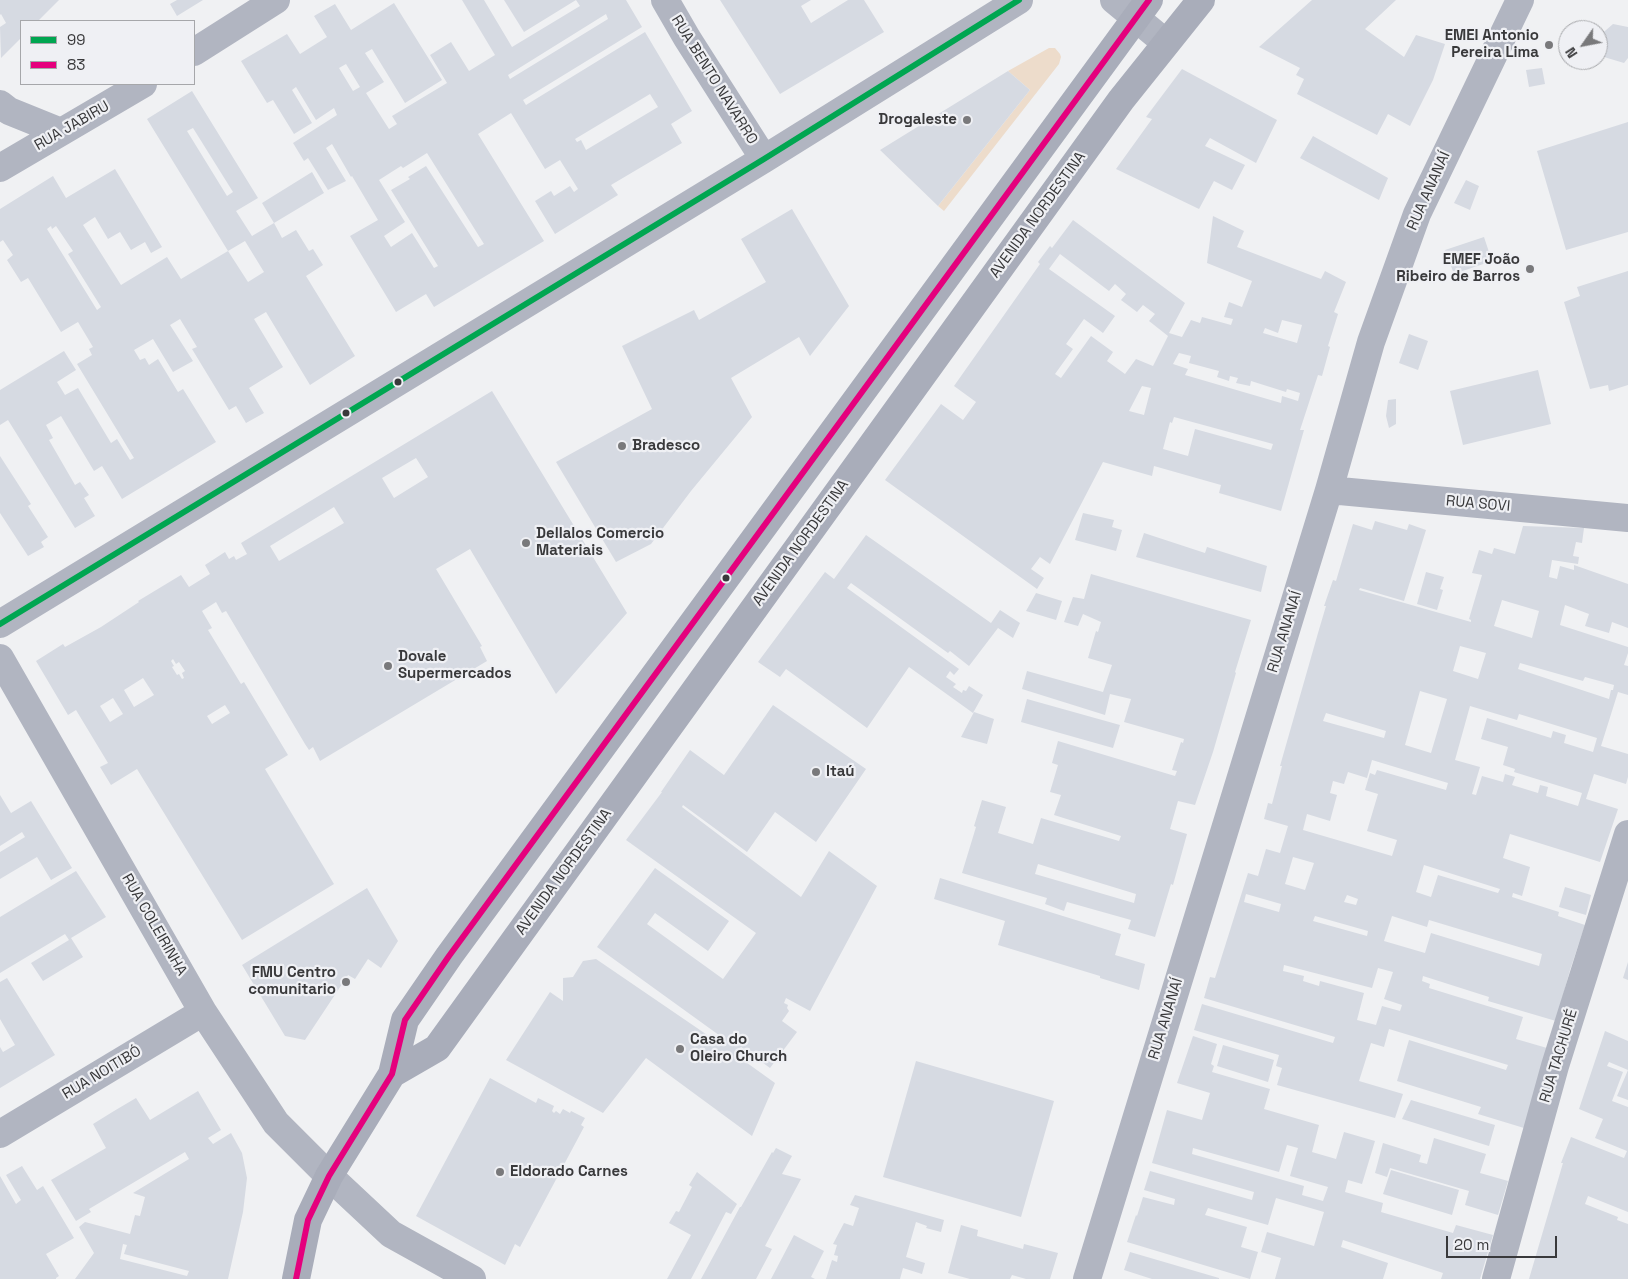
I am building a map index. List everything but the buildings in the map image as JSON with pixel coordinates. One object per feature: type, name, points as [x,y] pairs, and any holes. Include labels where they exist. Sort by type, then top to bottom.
[{"type":"main road","name":"AVENIDA NORDESTINA","points":[[392,1074],[437,1048],[1109,116],[1201,0]]},
{"type":"main road","name":"AVENIDA NORDESTINA","points":[[296,1279],[308,1220],[329,1176],[392,1074],[404,1020],[1142,9]]},
{"type":"street","points":[[195,51],[276,0]]},
{"type":"street","name":"RUA BENTO NAVARRO","points":[[665,0],[764,159]]},
{"type":"street","points":[[0,624],[764,159],[1019,0]]},
{"type":"street","points":[[1114,0],[1142,9],[1166,43]]},
{"type":"street","name":"RUA ANANAÍ","points":[[1087,1279],[1328,490],[1371,342],[1417,214],[1520,0]]},
{"type":"street","name":"RUA JABIRU","points":[[0,168],[141,85]]},
{"type":"street","points":[[0,104],[9,111],[61,132]]},
{"type":"street","name":"RUA SOVI","points":[[1328,490],[1628,518]]},
{"type":"street","name":"RUA COLEIRINHA","points":[[0,658],[204,1012],[276,1123],[391,1234],[472,1279]]},
{"type":"street","name":"RUA TACHURÉ","points":[[1496,1279],[1555,1066],[1628,834]]},
{"type":"street","name":"RUA NOITIBÓ","points":[[0,1134],[204,1012]]},
{"type":"shaded area","points":[[1049,48],[1055,48],[1060,54],[1059,64],[944,211],[938,206],[1030,90],[1008,71]]},
{"type":"transit line","name":"99","points":[[0,624],[764,159],[1019,0]]},
{"type":"transit line","name":"83","points":[[296,1279],[308,1220],[329,1176],[392,1074],[405,1020],[449,956],[1149,0]]},
{"type":"place","name":"EMEI Antonio Pereira Lima","points":[[1549,45]]},
{"type":"place","name":"Drogaleste","points":[[967,120]]},
{"type":"place","name":"EMEF João Ribeiro de Barros","points":[[1530,269]]},
{"type":"place","name":"Bradesco","points":[[622,446]]},
{"type":"place","name":"Dellalos Comercio Materiais","points":[[526,543]]},
{"type":"place","name":"Dovale Supermercados","points":[[388,666]]},
{"type":"place","name":"Itaú","points":[[816,772]]},
{"type":"place","name":"FMU Centro comunitario","points":[[346,982]]},
{"type":"place","name":"Casa do Oleiro Church","points":[[680,1049]]},
{"type":"place","name":"Eldorado Carnes","points":[[500,1172]]}]
